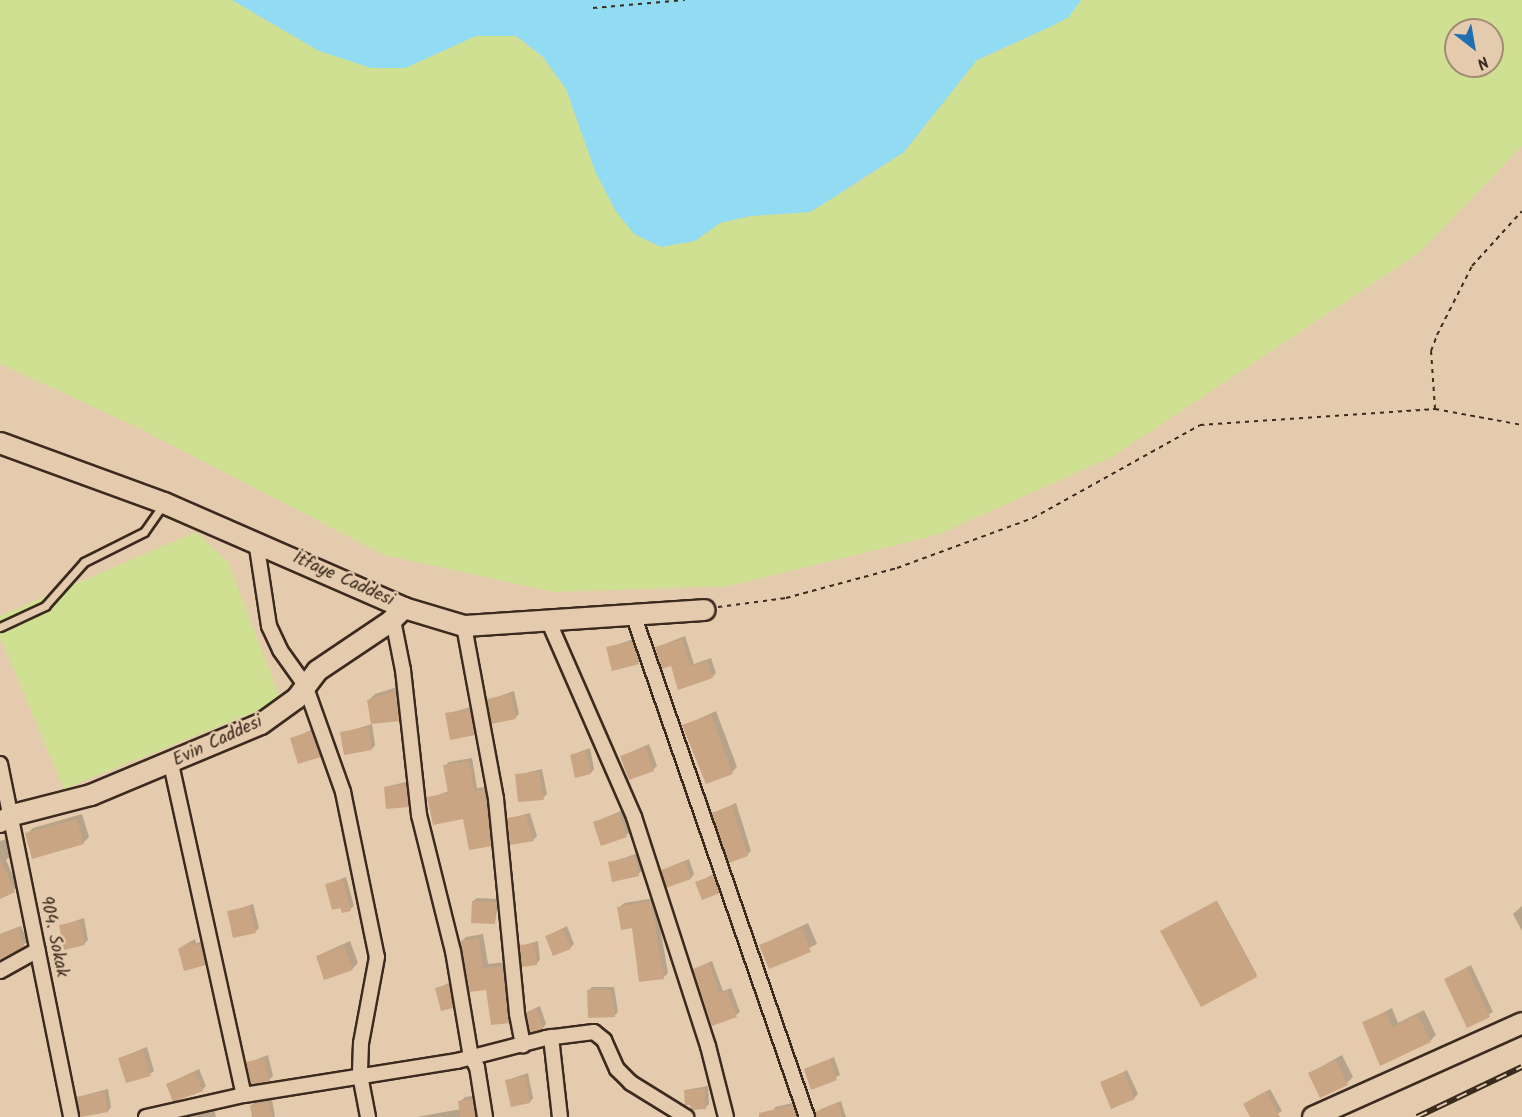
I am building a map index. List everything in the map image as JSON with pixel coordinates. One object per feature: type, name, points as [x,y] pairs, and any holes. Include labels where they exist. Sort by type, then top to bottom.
[{"type":"street","name":"İtfaye Caddesi","points":[[0,443],[164,503],[256,541],[398,614],[464,626],[634,616],[704,609]]},
{"type":"street","points":[[256,541],[269,626],[280,651],[305,685],[343,792],[377,957],[368,994],[360,1075],[368,1117]]},
{"type":"street","points":[[398,614],[419,815],[453,951],[471,1057],[477,1067],[485,1117]]},
{"type":"street","name":"Evin Caddesi","points":[[4,817],[72,802],[171,764],[261,724],[297,698],[317,671],[398,614]]},
{"type":"street","points":[[634,616],[807,1117]]},
{"type":"street","points":[[548,620],[634,817],[708,1046],[726,1117]]},
{"type":"street","points":[[464,626],[496,799],[517,1014],[523,1045]]},
{"type":"street","name":"904. Sokak","points":[[0,764],[4,817],[18,858],[39,950],[71,1117]]},
{"type":"street","points":[[171,764],[244,1095]]},
{"type":"street","points":[[0,971],[39,950]]},
{"type":"street","points":[[1313,1117],[1522,1023]]},
{"type":"street","points":[[146,1117],[244,1095],[471,1057],[551,1037],[594,1032],[604,1040],[617,1069],[631,1083],[686,1117]]},
{"type":"street","points":[[551,1037],[560,1117]]},
{"type":"lane","points":[[0,627],[45,606],[84,562],[144,532],[164,503]]},
{"type":"path","points":[[593,8],[685,0]]},
{"type":"path","points":[[1435,409],[1431,351],[1437,335],[1472,266],[1522,211]]},
{"type":"path","points":[[704,609],[786,598],[907,565],[1033,518],[1200,424],[1435,409],[1522,425]]},
{"type":"green space","points":[[0,0],[232,0],[319,51],[405,68],[476,36],[515,36],[543,57],[566,89],[595,171],[615,210],[695,241],[720,223],[751,216],[810,212],[863,179],[904,152],[977,60],[1050,27],[1081,0],[1522,0],[1522,146],[1419,253],[1112,457],[937,535],[729,586],[554,592],[384,555],[137,427],[0,364]]},
{"type":"green space","points":[[196,532],[228,562],[281,701],[64,789],[0,637],[0,616]]},
{"type":"water","points":[[232,0],[1081,0],[1069,17],[977,60],[904,152],[810,212],[751,216],[720,223],[695,241],[661,247],[634,234],[615,210],[595,171],[566,89],[543,57],[516,36],[476,36],[405,68],[371,68],[319,51]]},
{"type":"building","points":[[682,639],[690,666],[707,661],[713,678],[678,690],[671,666],[662,669],[655,647]]},
{"type":"building","points":[[633,641],[639,664],[612,671],[606,647]]},
{"type":"building","points":[[395,691],[400,721],[371,724],[367,700]]},
{"type":"building","points":[[511,694],[516,719],[491,724],[487,699]]},
{"type":"building","points":[[470,709],[475,735],[450,740],[445,713]]},
{"type":"building","points":[[711,715],[733,774],[706,784],[682,725]]},
{"type":"building","points":[[368,727],[372,750],[344,755],[340,732]]},
{"type":"building","points":[[312,731],[321,757],[298,764],[290,738]]},
{"type":"building","points":[[645,747],[654,771],[629,780],[620,756]]},
{"type":"building","points":[[586,751],[591,774],[575,778],[570,755]]},
{"type":"building","points":[[469,761],[474,791],[484,790],[492,846],[469,850],[463,819],[433,825],[427,797],[448,793],[443,765]]},
{"type":"building","points":[[539,772],[544,800],[518,802],[515,774]]},
{"type":"building","points":[[407,784],[409,807],[386,809],[384,787]]},
{"type":"building","points":[[732,806],[748,856],[729,863],[711,813]]},
{"type":"building","points":[[619,813],[627,837],[601,846],[593,822]]},
{"type":"building","points":[[526,815],[534,841],[510,845],[507,818]]},
{"type":"building","points":[[77,819],[84,844],[32,859],[25,833]]},
{"type":"building","points":[[635,856],[639,876],[612,882],[608,862]]},
{"type":"building","points":[[0,858],[15,892],[0,899]]},
{"type":"building","points":[[685,862],[691,879],[666,888],[661,870]]},
{"type":"building","points":[[714,875],[720,893],[702,900],[695,882]]},
{"type":"building","points":[[343,879],[351,911],[342,913],[340,908],[332,910],[325,884]]},
{"type":"building","points":[[472,901],[496,902],[495,924],[471,923]]},
{"type":"building","points":[[651,901],[664,979],[639,982],[632,928],[621,930],[617,907]]},
{"type":"building","points":[[1216,901],[1257,977],[1201,1007],[1160,931]]},
{"type":"building","points":[[250,906],[256,933],[233,938],[227,911]]},
{"type":"building","points":[[80,921],[85,945],[64,950],[59,925]]},
{"type":"building","points":[[18,928],[25,947],[0,959],[0,935]]},
{"type":"building","points":[[802,928],[811,952],[769,969],[759,945]]},
{"type":"building","points":[[563,929],[571,949],[553,956],[545,936]]},
{"type":"building","points":[[479,938],[483,968],[502,966],[510,1023],[491,1025],[486,990],[469,992],[460,941]]},
{"type":"building","points":[[191,941],[193,946],[200,944],[206,965],[184,971],[178,949]]},
{"type":"building","points":[[534,944],[537,965],[521,967],[519,945]]},
{"type":"building","points":[[344,946],[353,970],[324,980],[316,956]]},
{"type":"building","points":[[709,963],[719,994],[727,991],[737,1017],[712,1026],[693,969]]},
{"type":"building","points":[[1467,968],[1490,1017],[1467,1028],[1444,979]]},
{"type":"building","points":[[450,984],[453,1008],[441,1011],[435,988]]},
{"type":"building","points":[[587,990],[611,990],[615,1017],[588,1018]]},
{"type":"building","points":[[537,1009],[543,1029],[530,1033],[526,1012]]},
{"type":"building","points":[[1386,1012],[1392,1027],[1418,1015],[1431,1042],[1380,1066],[1362,1022]]},
{"type":"building","points":[[143,1050],[151,1076],[126,1083],[118,1058]]},
{"type":"building","points":[[264,1058],[270,1081],[251,1085],[246,1062]]},
{"type":"building","points":[[830,1059],[837,1080],[811,1090],[804,1069]]},
{"type":"building","points":[[1336,1060],[1348,1085],[1320,1098],[1308,1073]]},
{"type":"building","points":[[195,1072],[203,1091],[173,1102],[166,1084]]},
{"type":"building","points":[[1124,1072],[1135,1099],[1111,1109],[1100,1082]]},
{"type":"building","points":[[525,1076],[530,1103],[511,1107],[505,1080]]},
{"type":"building","points":[[705,1089],[706,1109],[691,1110],[690,1105],[685,1105],[684,1090]]},
{"type":"building","points":[[1266,1091],[1280,1117],[1250,1117],[1243,1104]]},
{"type":"building","points":[[105,1092],[108,1112],[80,1117],[76,1097]]},
{"type":"building","points":[[473,1099],[476,1117],[460,1117],[458,1101]]},
{"type":"building","points":[[269,1102],[272,1117],[252,1117],[250,1105]]},
{"type":"building","points":[[838,1103],[842,1117],[816,1117],[815,1112]]},
{"type":"building","points":[[793,1105],[797,1117],[759,1117],[759,1113]]},
{"type":"railway","points":[[1417,1117],[1522,1067]]}]
